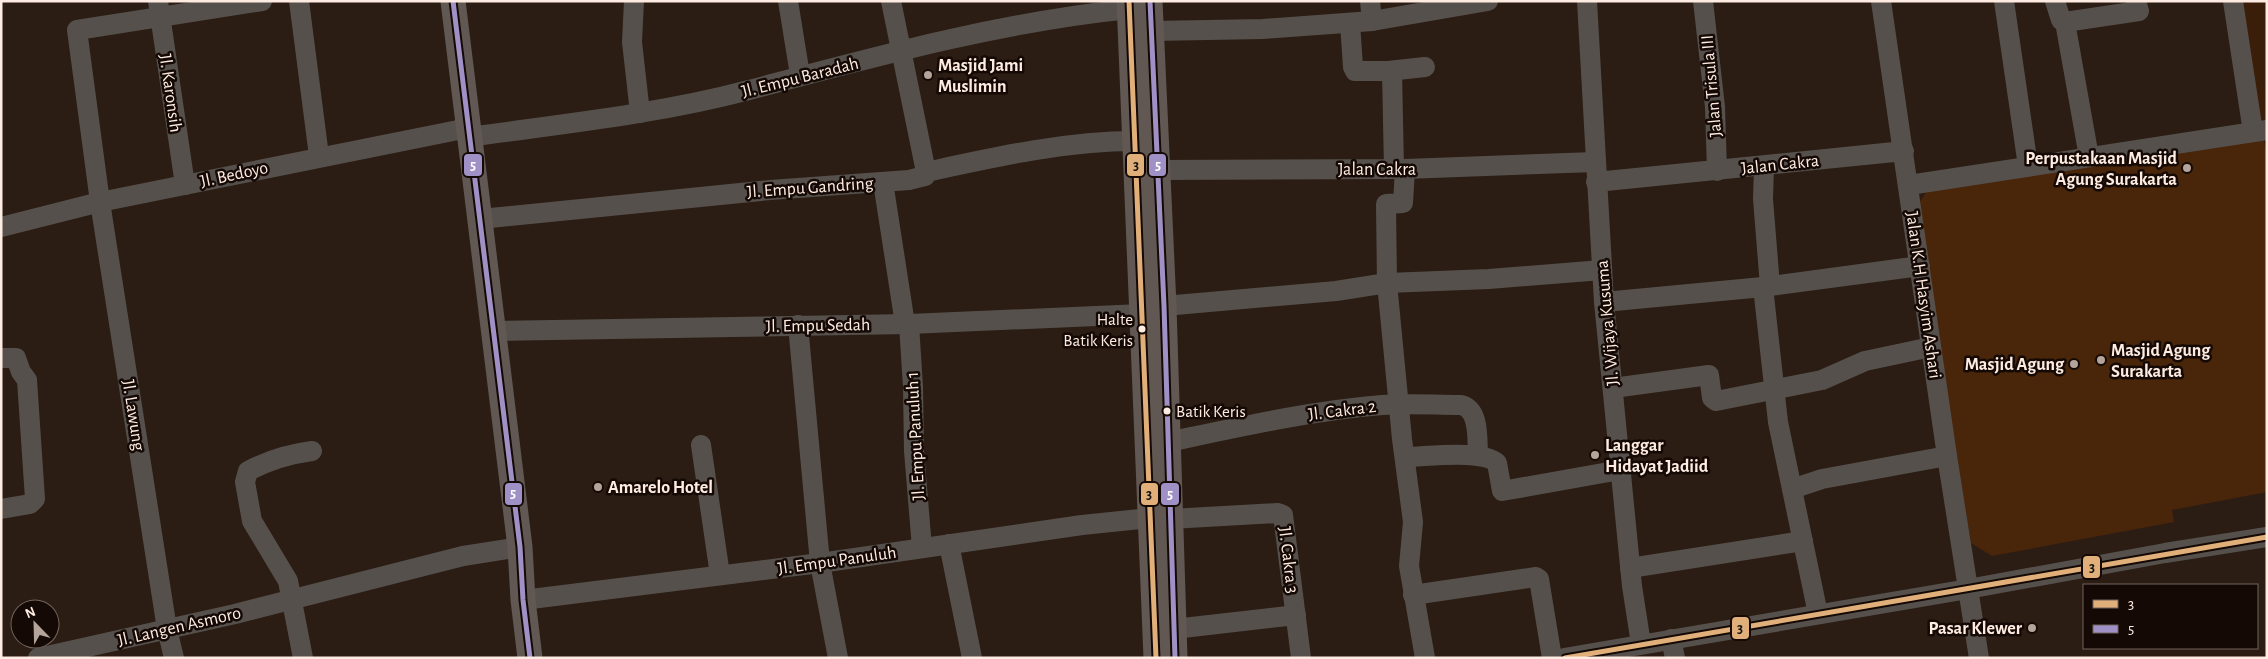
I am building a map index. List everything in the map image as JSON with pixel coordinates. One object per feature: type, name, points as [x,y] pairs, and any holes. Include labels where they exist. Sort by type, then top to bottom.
[{"type":"main road","points":[[453,1],[520,548],[523,600],[530,658]]},
{"type":"main road","points":[[1136,4],[1152,31],[1158,170],[1149,309],[1168,442],[1160,518],[1156,658]]},
{"type":"main road","points":[[1136,4],[1136,141],[1149,309],[1160,518],[1174,629],[1174,658]]},
{"type":"street","points":[[159,9],[262,1]]},
{"type":"street","points":[[299,1],[319,156]]},
{"type":"street","points":[[634,1],[632,42],[640,112]]},
{"type":"street","points":[[788,1],[800,75]]},
{"type":"street","points":[[891,1],[926,172]]},
{"type":"street","points":[[1152,31],[1263,29],[1350,23],[1371,11],[1488,1]]},
{"type":"street","name":"Jl. Wijaya Kusuma","points":[[1587,1],[1604,302],[1630,568],[1641,644]]},
{"type":"street","name":"Jalan Trisula III","points":[[1703,1],[1715,107],[1718,171]]},
{"type":"street","name":"Jalan K.H Hasyim Ashari","points":[[1881,1],[1947,456],[1979,658]]},
{"type":"street","points":[[2004,1],[2028,166]]},
{"type":"street","points":[[2055,1],[2061,20],[2065,22],[2089,157]]},
{"type":"street","points":[[2065,22],[2139,11],[2136,1]]},
{"type":"street","points":[[1908,185],[2260,131],[2233,1]]},
{"type":"street","name":"Jl. Empu Baradah","points":[[469,132],[640,112],[748,90],[901,50],[1040,20],[1136,4]]},
{"type":"street","name":"Jl. Karonsih","points":[[159,9],[185,185]]},
{"type":"street","name":"Jl. Lawung","points":[[159,9],[77,30],[100,202],[174,658]]},
{"type":"street","points":[[1350,23],[1353,67],[1355,71],[1392,71],[1425,67]]},
{"type":"street","points":[[1392,71],[1403,203],[1386,204],[1388,283],[1399,404],[1413,522],[1409,566],[1425,658]]},
{"type":"street","name":"Jl. Bedoyo","points":[[1,227],[100,202],[319,156],[469,132]]},
{"type":"street","name":"Jl. Empu Gandring","points":[[480,219],[770,190],[916,179],[927,175],[926,172],[1055,147],[1095,142],[1136,141]]},
{"type":"street","name":"Jalan Cakra","points":[[1596,182],[1904,151]]},
{"type":"street","name":"Jalan Cakra","points":[[1158,170],[1399,169],[1595,162]]},
{"type":"street","points":[[1764,166],[1763,199],[1766,286],[1778,422],[1818,614]]},
{"type":"street","name":"Jl. Empu Panuluh 1","points":[[883,182],[907,324],[913,387],[914,451],[922,548]]},
{"type":"street","points":[[1604,302],[1766,286],[1920,266]]},
{"type":"street","name":"Jl. Empu Sedah","points":[[494,331],[649,330],[798,325],[907,324],[1149,309],[1327,292],[1388,283],[1489,280],[1602,270]]},
{"type":"street","points":[[798,325],[820,563],[838,658]]},
{"type":"street","points":[[1613,388],[1709,368],[1714,400],[1822,380],[1865,361],[1931,347]]},
{"type":"street","points":[[1,358],[16,358],[20,372],[27,380],[35,496],[35,502],[30,504],[1,509]]},
{"type":"street","name":"Jl. Cakra 2","points":[[1168,442],[1275,420],[1340,410],[1399,404],[1468,407],[1474,416],[1478,456]]},
{"type":"street","points":[[701,445],[720,575]]},
{"type":"street","points":[[303,658],[288,581],[252,521],[245,482],[248,470],[287,455],[312,451]]},
{"type":"street","points":[[1405,457],[1478,456],[1496,461],[1501,491],[1620,470]]},
{"type":"street","points":[[1792,489],[1822,479],[1947,456]]},
{"type":"street","name":"Jl. Cakra 3","points":[[1160,518],[1278,513],[1283,516],[1301,658]]},
{"type":"street","name":"Jl. Empu Panuluh","points":[[523,600],[820,563],[1082,525],[1160,518]]},
{"type":"street","points":[[1564,658],[1641,644],[1673,648],[1818,614],[2165,553],[2267,538]]},
{"type":"street","points":[[1630,568],[1803,541]]},
{"type":"street","points":[[950,544],[972,658]]},
{"type":"street","name":"Jl. Langen Asmoro","points":[[38,658],[168,629],[463,556],[520,548]]},
{"type":"street","points":[[1413,595],[1536,577],[1552,658]]},
{"type":"street","points":[[1174,629],[1296,615]]},
{"type":"shaded area","points":[[2238,1],[2267,1],[2267,125],[2258,118]]},
{"type":"shaded area","points":[[2263,135],[2267,157],[2267,492],[2172,510],[2174,522],[1992,556],[1971,543],[1915,209],[1933,182]]},
{"type":"transit line","name":"5","points":[[453,1],[520,547],[523,600],[530,658]]},
{"type":"transit line","name":"3","points":[[1129,1],[1156,658]]},
{"type":"transit line","name":"5","points":[[1150,1],[1164,306],[1175,658]]},
{"type":"transit line","name":"3","points":[[1565,658],[2267,537]]},
{"type":"place","name":"Masjid Jami Muslimin","points":[[928,75]]},
{"type":"place","name":"Perpustakaan Masjid Agung Surakarta","points":[[2187,168]]},
{"type":"place","name":"Halte Batik Keris","points":[[1142,329]]},
{"type":"place","name":"Masjid Agung Surakarta","points":[[2101,360]]},
{"type":"place","name":"Masjid Agung","points":[[2074,364]]},
{"type":"place","name":"Batik Keris","points":[[1167,411]]},
{"type":"place","name":"Langgar Hidayat Jadiid","points":[[1595,455]]},
{"type":"place","name":"Amarelo Hotel","points":[[598,487]]},
{"type":"place","name":"Pasar Klewer","points":[[2032,628]]}]
